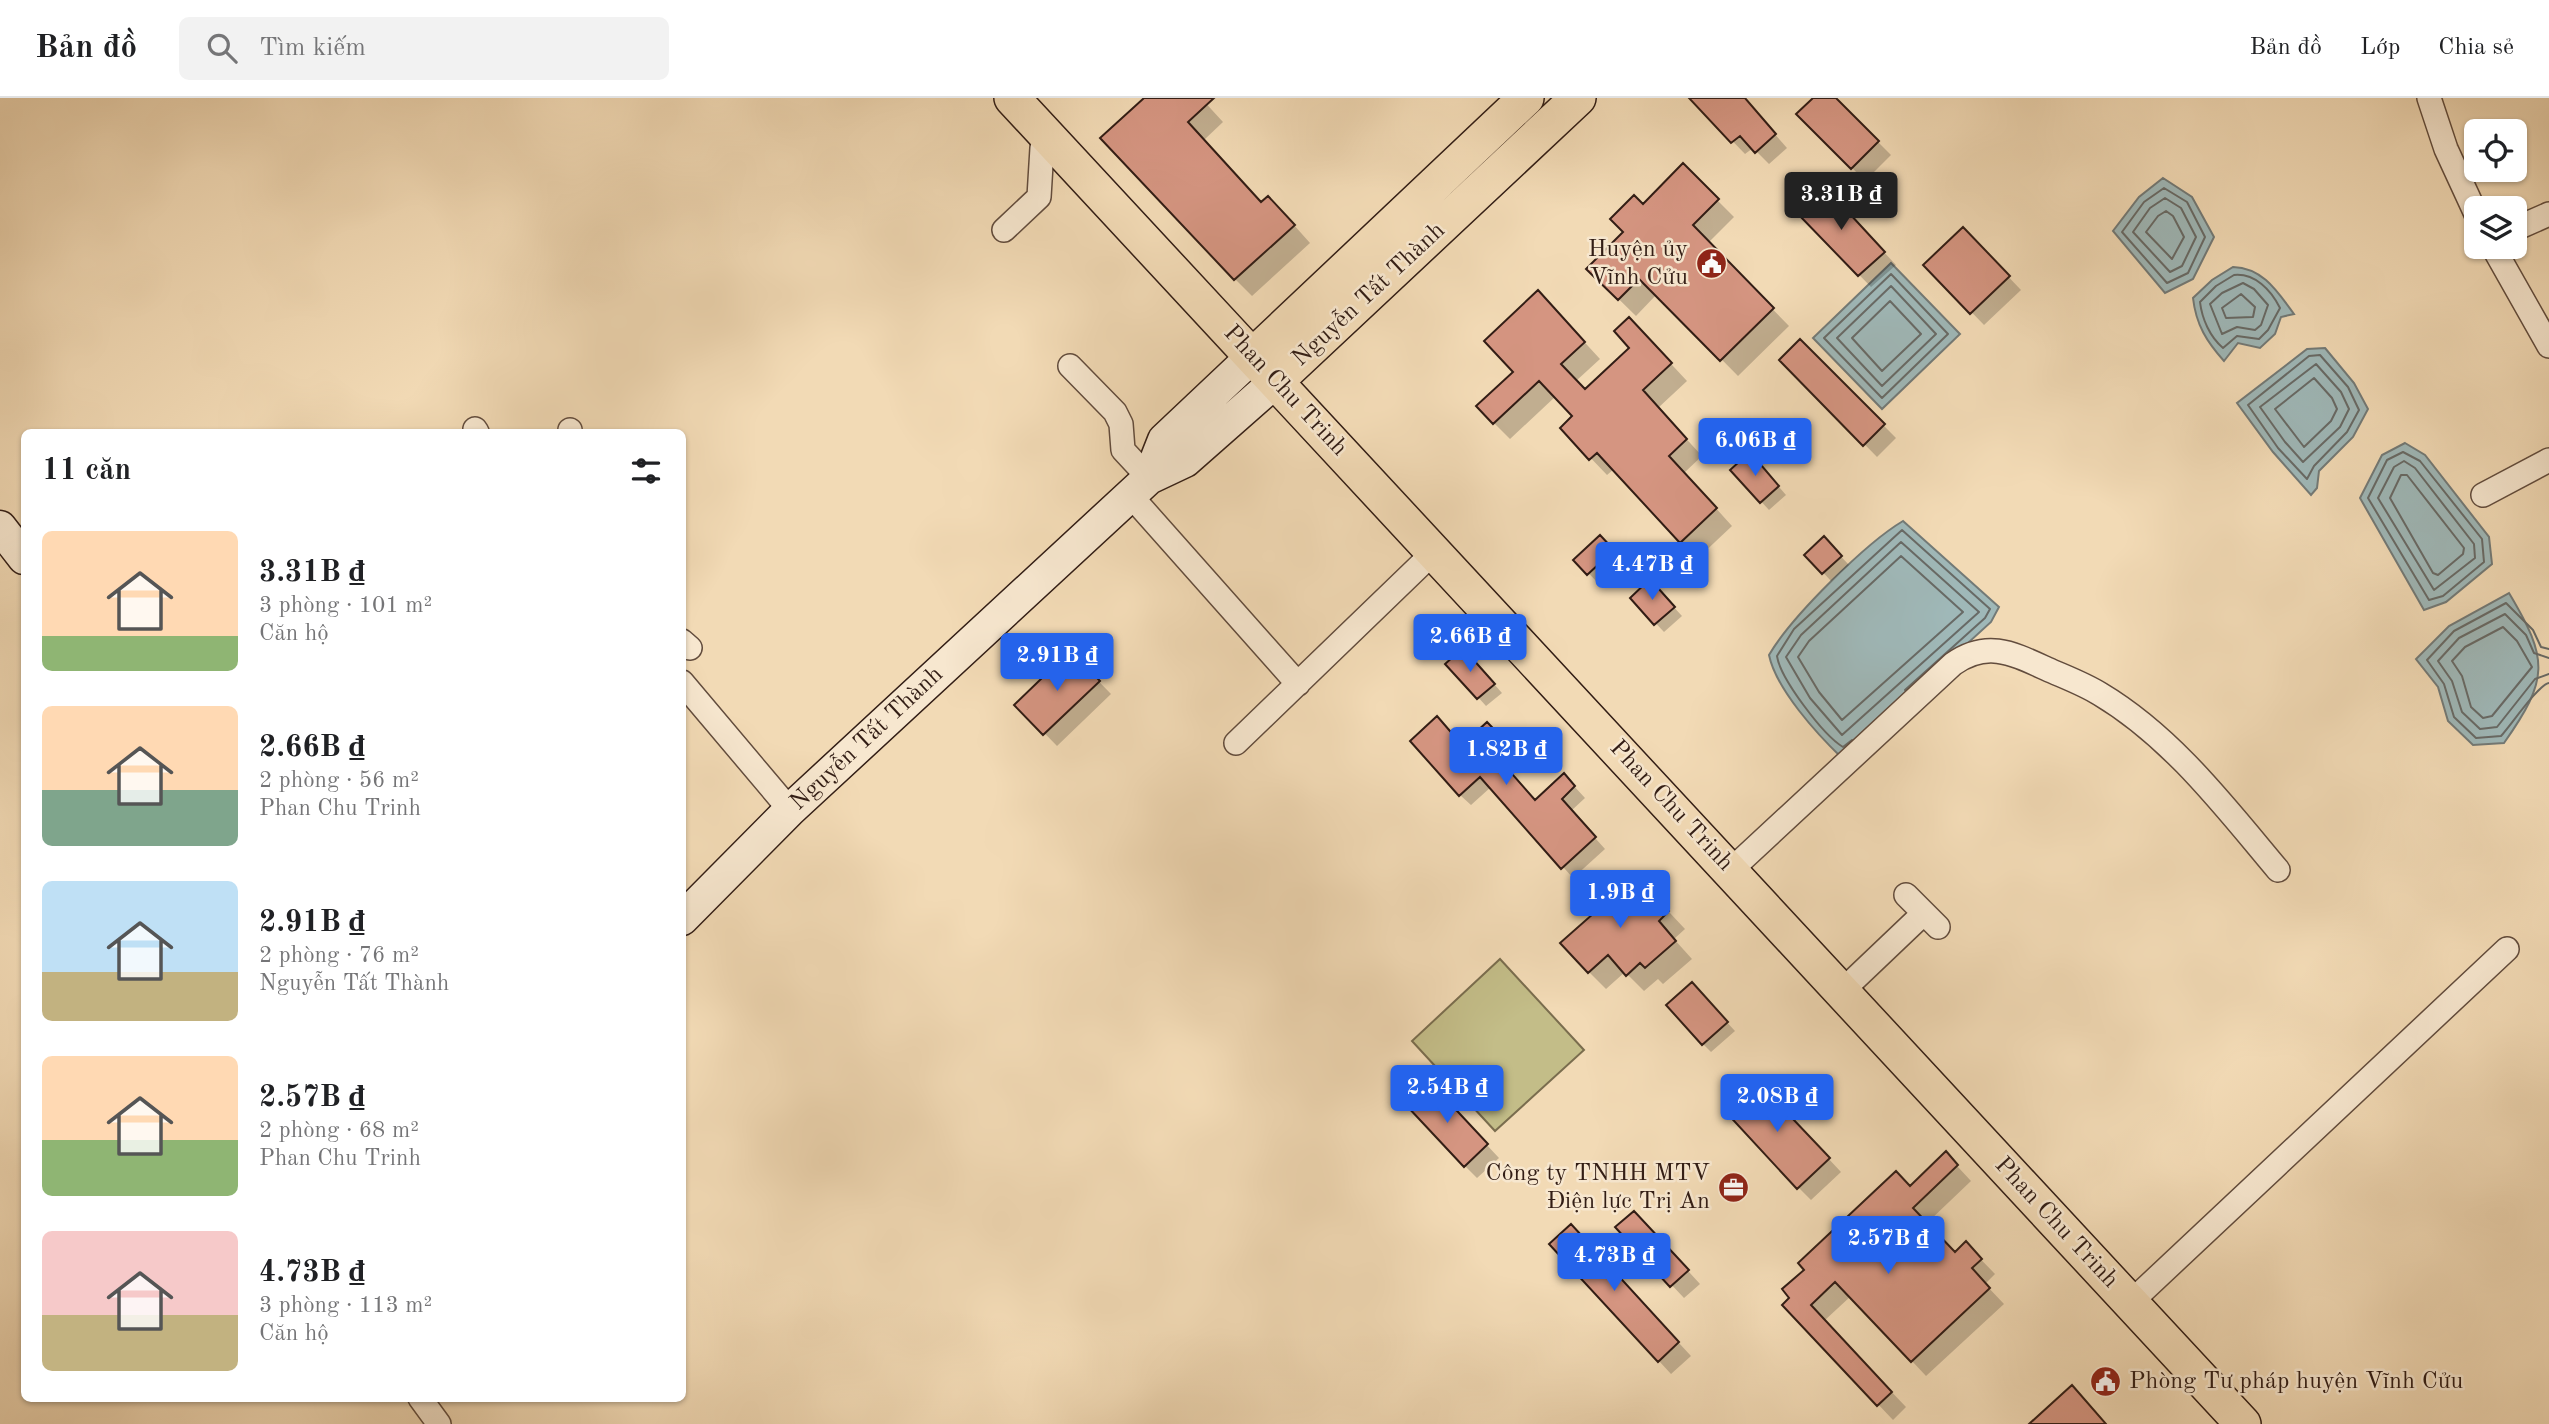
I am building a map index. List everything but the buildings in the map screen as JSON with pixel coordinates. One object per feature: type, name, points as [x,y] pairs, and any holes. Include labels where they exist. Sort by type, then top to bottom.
[{"type":"main road","name":"Phan Chu Trinh","points":[[1012,98],[2243,1424]]},
{"type":"main road","name":"Nguyễn Tất Thành","points":[[1264,369],[1526,98]]},
{"type":"main road","name":"Nguyễn Tất Thành","points":[[686,915],[790,810],[1140,487],[1164,440],[1264,369],[1578,98]]},
{"type":"main road","points":[[0,527],[21,554]]},
{"type":"street","points":[[2429,98],[2446,149],[2468,196]]},
{"type":"street","points":[[1004,230],[1039,197],[1042,148],[1048,136]]},
{"type":"street","points":[[2527,224],[2549,214]]},
{"type":"street","points":[[2500,259],[2549,345]]},
{"type":"street","points":[[1070,366],[1115,412],[1121,424],[1123,450],[1140,487],[1298,684]]},
{"type":"street","points":[[2483,495],[2549,460]]},
{"type":"street","points":[[1236,743],[1435,551]]},
{"type":"street","points":[[1731,870],[1953,664],[1968,653],[1985,648],[2032,662],[2061,675],[2099,693],[2128,713],[2200,778],[2278,870]]},
{"type":"street","points":[[686,687],[790,810]]},
{"type":"street","points":[[1841,992],[1931,920],[1906,895]]},
{"type":"street","points":[[2131,1303],[2507,949]]},
{"type":"street","points":[[423,1402],[439,1424]]},
{"type":"shaded area","points":[[1500,959],[1584,1050],[1495,1131],[1412,1041]]},
{"type":"water","points":[[2163,178],[2192,197],[2214,237],[2193,279],[2165,293],[2113,231],[2139,197]]},
{"type":"water","points":[[1891,263],[1960,334],[1882,409],[1813,338]]},
{"type":"water","points":[[2233,267],[2244,268],[2261,276],[2294,314],[2281,317],[2275,334],[2260,348],[2238,343],[2224,361],[2203,332],[2193,298],[2212,280]]},
{"type":"water","points":[[2325,348],[2354,383],[2368,409],[2353,437],[2319,471],[2317,488],[2311,495],[2273,452],[2237,403],[2307,349]]},
{"type":"water","points":[[2405,443],[2425,455],[2489,537],[2492,564],[2446,602],[2424,610],[2360,498],[2382,455]]},
{"type":"water","points":[[1903,521],[1999,607],[1991,622],[1842,758],[1821,737],[1789,696],[1773,668],[1769,655],[1794,621],[1830,582]]},
{"type":"water","points":[[2509,593],[2537,653],[2536,685],[2519,721],[2504,743],[2473,745],[2448,721],[2438,687],[2416,659],[2449,626]]},
{"type":"place","name":"Huyện ủy Vĩnh Cửu","points":[[1711,264]]},
{"type":"place","name":"Công ty TNHH MTV Điện lực Trị An","points":[[1733,1188]]},
{"type":"place","name":"Phòng Tư pháp huyện Vĩnh Cửu","points":[[2106,1382]]}]
